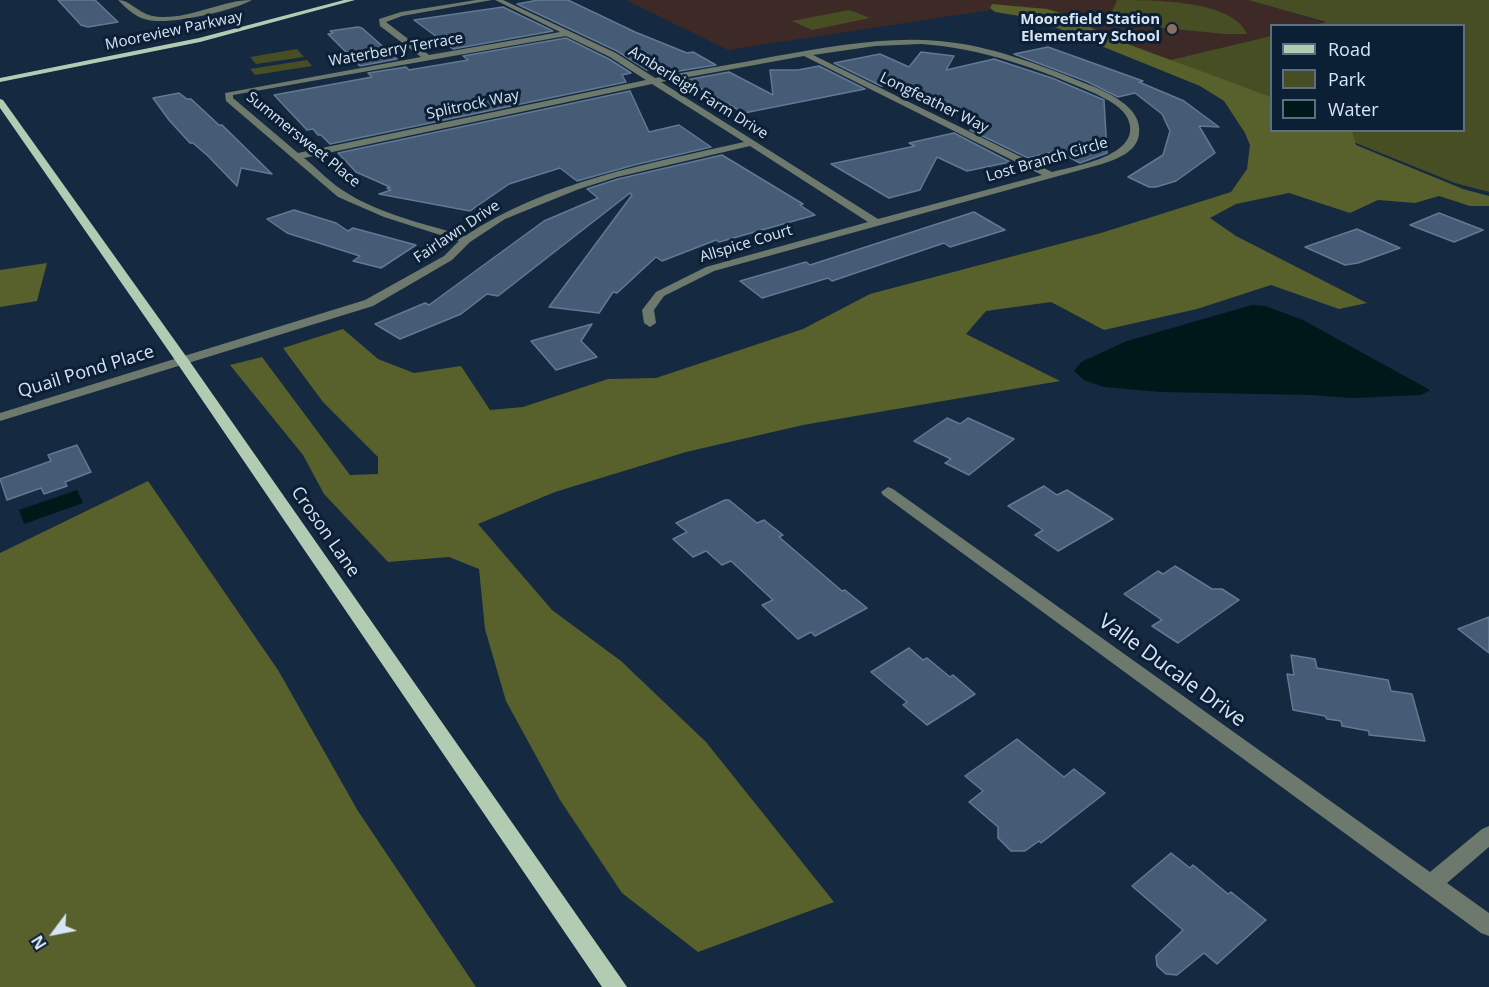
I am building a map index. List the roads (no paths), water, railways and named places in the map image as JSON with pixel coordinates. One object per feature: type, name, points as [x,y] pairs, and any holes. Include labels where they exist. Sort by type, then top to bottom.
[{"type":"main road","name":"Mooreview Parkway","points":[[32,64],[179,36],[320,0]]},
{"type":"main road","name":"Mooreview Parkway","points":[[0,80],[189,43],[351,0]]},
{"type":"main road","name":"Croson Lane","points":[[0,102],[183,362],[615,987]]},
{"type":"street","points":[[121,0],[139,15],[160,19],[193,15],[249,0]]},
{"type":"street","points":[[428,58],[382,21],[401,14],[489,0]]},
{"type":"street","name":"Amberleigh Farm Drive","points":[[498,0],[613,55],[875,222]]},
{"type":"street","name":"Waterberry Terrace","points":[[229,93],[568,33]]},
{"type":"street","name":"Lost Branch Circle","points":[[653,81],[806,54],[889,43],[922,42],[971,48],[1020,60],[1114,100],[1130,113],[1136,126],[1136,134],[1131,145],[1112,157],[1051,176],[875,222]]},
{"type":"street","name":"Longfeather Way","points":[[806,54],[1051,176]]},
{"type":"street","name":"Splitrock Way","points":[[298,156],[653,81]]},
{"type":"street","name":"Summersweet Place","points":[[229,93],[230,99],[342,195],[362,206],[466,240]]},
{"type":"street","name":"Fairlawn Drive","points":[[183,362],[369,303],[448,258],[466,240],[501,217],[575,187],[614,175],[752,143]]},
{"type":"street","name":"Allspice Court","points":[[650,323],[648,310],[660,294],[710,269],[875,222]]},
{"type":"street","name":"Quail Pond Place","points":[[0,417],[183,362]]},
{"type":"street","name":"Valle Ducale Drive","points":[[888,492],[1489,926]]},
{"type":"street","points":[[1431,884],[1489,835]]},
{"type":"water","points":[[1252,305],[1265,306],[1303,320],[1430,390],[1421,395],[1352,398],[1160,392],[1104,387],[1084,380],[1074,371],[1081,362],[1127,341]]},
{"type":"water","points":[[77,490],[83,503],[24,524],[19,510]]},
{"type":"place","name":"Moorefield Station Elementary School","points":[[1172,29]]}]
